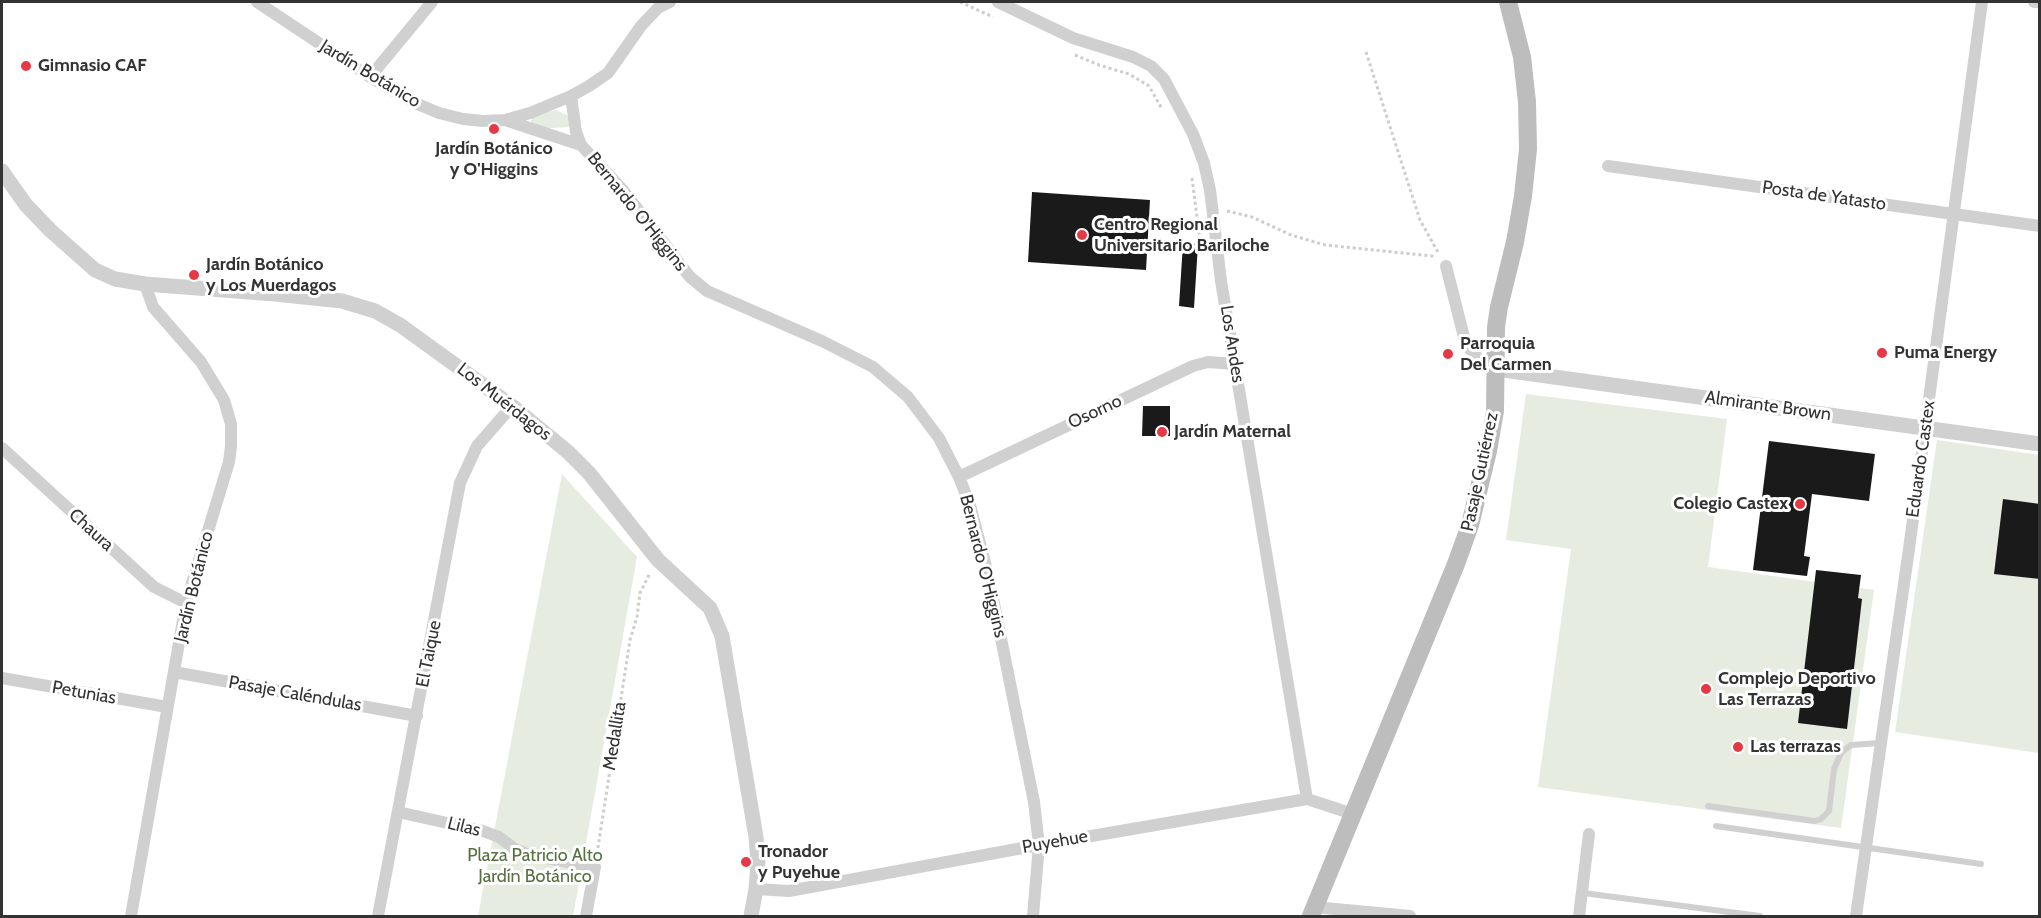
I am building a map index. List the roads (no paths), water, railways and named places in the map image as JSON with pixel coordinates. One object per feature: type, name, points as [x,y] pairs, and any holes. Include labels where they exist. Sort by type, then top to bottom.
[{"type":"main road","name":"Pasaje Gutiérrez","points":[[1312,912],[1456,564],[1470,525],[1493,421],[1496,327],[1521,207],[1528,149],[1527,102],[1522,57],[1508,2]]},
{"type":"street","name":"Jardín Botánico","points":[[257,2],[369,77],[415,103],[439,113],[483,122],[505,120],[530,113],[571,96],[608,73],[656,5]]},
{"type":"street","points":[[369,77],[432,2]]},
{"type":"street","points":[[656,5],[670,2]]},
{"type":"street","name":"Los Andes","points":[[998,2],[1072,38],[1133,57],[1151,66],[1164,79],[1193,134],[1204,163],[1212,208],[1235,364],[1307,799]]},
{"type":"street","name":"Eduardo Castex","points":[[1856,916],[1982,2]]},
{"type":"street","points":[[2034,2],[2040,2]]},
{"type":"street","name":"Bernardo O'Higgins","points":[[571,96],[572,113],[581,145],[622,189],[690,277],[707,291],[822,341],[873,367],[908,397],[939,438],[970,505],[988,574],[1034,802],[1039,845],[1034,916]]},
{"type":"street","name":"Bernardo O'Higgins","points":[[505,120],[581,145]]},
{"type":"street","name":"Posta de Yatasto","points":[[1608,166],[2040,226]]},
{"type":"street","name":"Los Muérdagos","points":[[2,171],[26,205],[95,270],[115,279],[145,284],[342,301],[375,311],[400,325],[512,406],[568,452],[589,473],[658,560],[710,608],[722,636],[756,837],[756,889],[751,916]]},
{"type":"street","points":[[1446,266],[1466,345],[1481,361],[1496,369]]},
{"type":"street","name":"Jardín Botánico","points":[[131,916],[186,603],[229,462],[231,446],[231,424],[224,400],[201,362],[153,308],[145,284]]},
{"type":"street","name":"Osorno","points":[[959,477],[1192,366],[1208,362],[1235,364]]},
{"type":"street","name":"Almirante Brown","points":[[1496,369],[2040,444]]},
{"type":"street","name":"El Taique","points":[[378,916],[460,483],[477,446],[512,406]]},
{"type":"street","name":"Chaura","points":[[2,448],[154,587],[186,603]]},
{"type":"street","name":"Pasaje Caléndulas","points":[[174,672],[417,716]]},
{"type":"street","name":"Petunias","points":[[2,678],[167,707]]},
{"type":"street","name":"Puyehue","points":[[756,889],[789,891],[1307,799],[1353,814]]},
{"type":"street","name":"Lilas","points":[[398,812],[483,831],[530,855],[595,867],[586,916]]},
{"type":"street","points":[[1580,916],[1589,834]]},
{"type":"street","points":[[1312,912],[1410,916]]},
{"type":"lane","points":[[1708,806],[1815,821],[1821,819],[1829,811],[1834,769],[1841,753],[1851,745],[1881,743]]},
{"type":"lane","points":[[1716,825],[1982,864]]},
{"type":"lane","points":[[1583,893],[1760,916]]},
{"type":"place","name":"Gimnasio CAF","points":[[26,66]]},
{"type":"place","name":"Jardín Botánico y O'Higgins","points":[[494,129]]},
{"type":"place","name":"Centro Regional Universitario Bariloche","points":[[1082,235]]},
{"type":"place","name":"Jardín Botánico y Los Muerdagos","points":[[194,275]]},
{"type":"place","name":"Puma Energy","points":[[1882,353]]},
{"type":"place","name":"Parroquia Del Carmen","points":[[1448,354]]},
{"type":"place","name":"Jardín Maternal","points":[[1162,432]]},
{"type":"place","name":"Colegio Castex","points":[[1800,504]]},
{"type":"place","name":"Complejo Deportivo Las Terrazas","points":[[1706,689]]},
{"type":"place","name":"Las terrazas","points":[[1738,747]]},
{"type":"place","name":"Tronador y Puyehue","points":[[746,862]]},
{"type":"park label","name":"Plaza Patricio Alto Jardín Botánico","points":[[535,866]]}]
